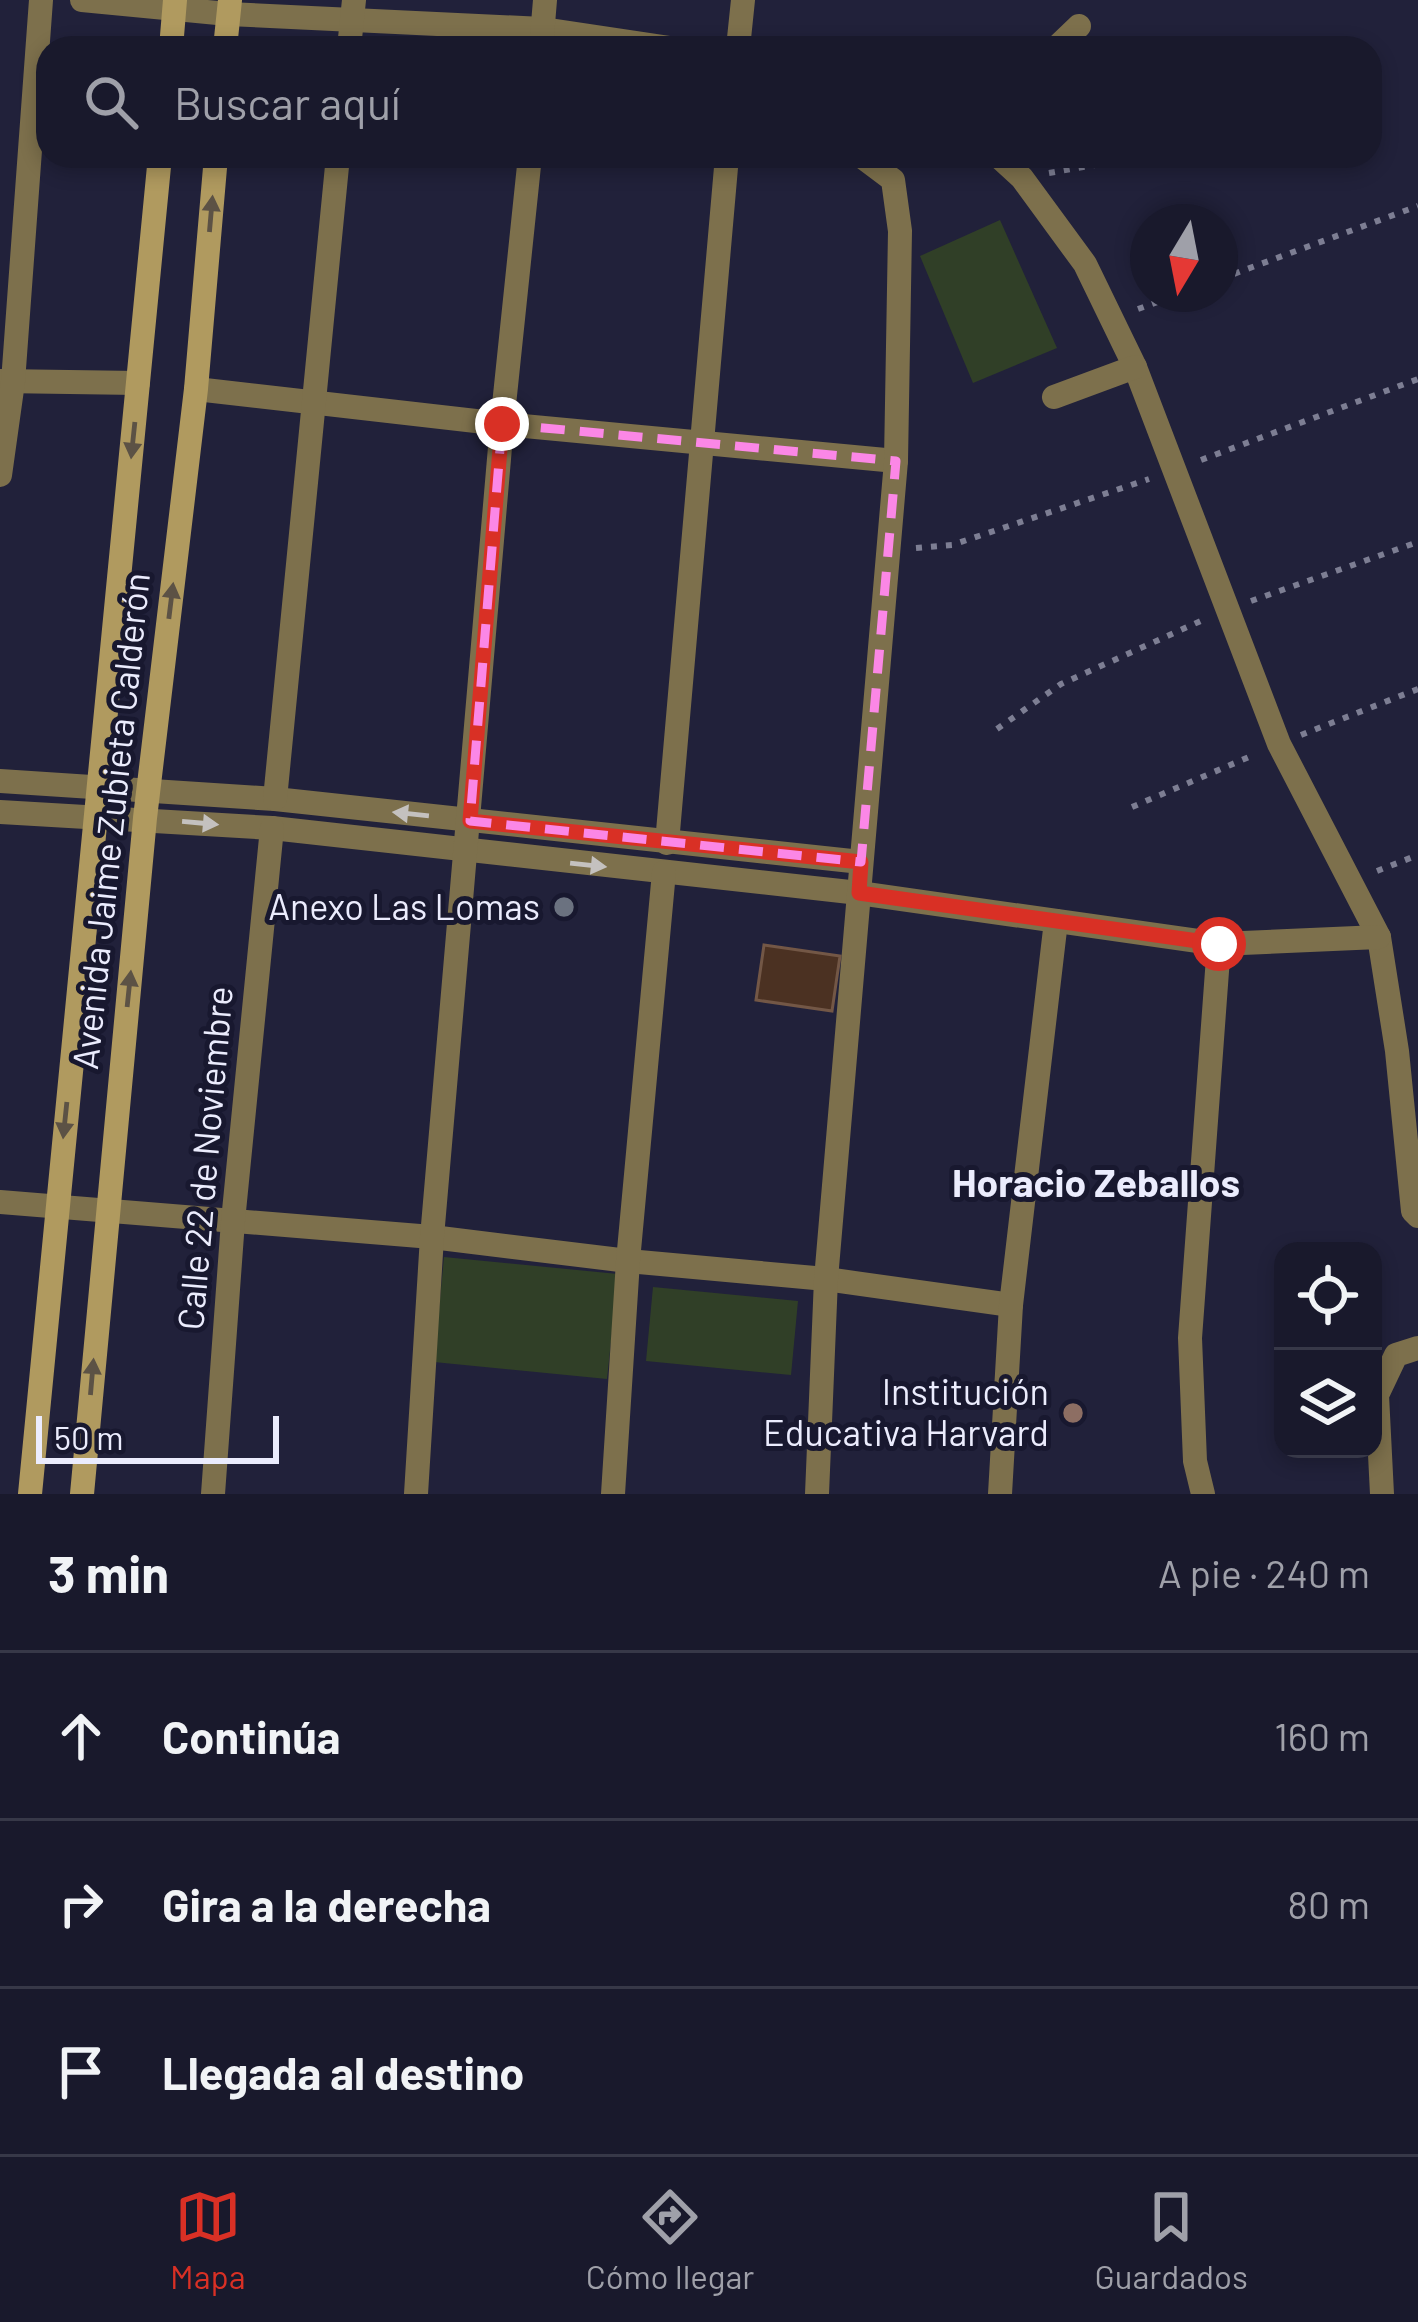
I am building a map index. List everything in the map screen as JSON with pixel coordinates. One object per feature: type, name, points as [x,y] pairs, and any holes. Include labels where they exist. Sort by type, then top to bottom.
[{"type":"street","points":[[38,36],[41,0]]},
{"type":"street","points":[[82,0],[353,9],[529,36]]},
{"type":"street","points":[[542,36],[545,0]]},
{"type":"street","points":[[739,36],[743,0]]},
{"type":"street","points":[[172,36],[175,4]]},
{"type":"street","points":[[1069,36],[1079,26]]},
{"type":"street","points":[[0,475],[36,55]]},
{"type":"street","name":"Avenida Jaime Zubieta Calderón","points":[[30,1494],[159,168]]},
{"type":"street","name":"Avenida Jaime Zubieta Calderón","points":[[82,1494],[148,789],[196,389],[215,168]]},
{"type":"street","points":[[275,799],[337,168]]},
{"type":"street","points":[[416,1494],[432,1237],[529,168]]},
{"type":"street","points":[[667,843],[726,168]]},
{"type":"street","points":[[818,1494],[826,1279],[896,461],[900,231],[893,180],[877,168]]},
{"type":"street","points":[[1011,168],[1085,264],[1136,367],[1279,744],[1379,937],[1408,1053],[1413,1211],[1418,1216]]},
{"type":"street","points":[[1054,397],[1136,367]]},
{"type":"street","points":[[6,382],[139,383]]},
{"type":"street","points":[[196,389],[896,461]]},
{"type":"street","points":[[0,781],[275,799],[861,862]]},
{"type":"street","points":[[0,812],[272,828],[859,893],[1219,944],[1379,937]]},
{"type":"street","name":"Calle 22 de Noviembre","points":[[213,1494],[233,1221],[272,828]]},
{"type":"street","points":[[613,1494],[628,1262],[664,872]]},
{"type":"street","points":[[1000,1494],[1011,1305],[1056,921]]},
{"type":"street","points":[[1203,1494],[1196,1461],[1190,1338],[1219,944]]},
{"type":"street","points":[[0,1202],[432,1237],[628,1262],[826,1279],[1011,1305]]},
{"type":"street","points":[[1382,1494],[1377,1395],[1396,1355],[1418,1348]]},
{"type":"path","points":[[1022,178],[1078,168]]},
{"type":"path","points":[[1238,272],[1418,206]]},
{"type":"path","points":[[1112,319],[1131,312]]},
{"type":"path","points":[[888,550],[952,545],[1172,471],[1418,379]]},
{"type":"path","points":[[1353,880],[1418,855]]},
{"type":"highlighted area","points":[[502,424],[896,461],[861,862],[470,821]]},
{"type":"green space","points":[[1000,220],[1057,348],[973,383],[920,256]]},
{"type":"green space","points":[[444,1257],[618,1274],[607,1379],[434,1362]]},
{"type":"green space","points":[[653,1287],[798,1301],[791,1375],[646,1361]]},
{"type":"building","points":[[764,945],[840,956],[832,1011],[756,1000]]},
{"type":"place","name":"Anexo Las Lomas","points":[[564,907]]},
{"type":"place","name":"Institución Educativa Harvard","points":[[1073,1413]]},
{"type":"district","name":"Horacio Zeballos","points":[[1096,1183]]},
{"type":"route","points":[[502,424],[470,821],[861,862],[859,893],[1219,944]]}]
